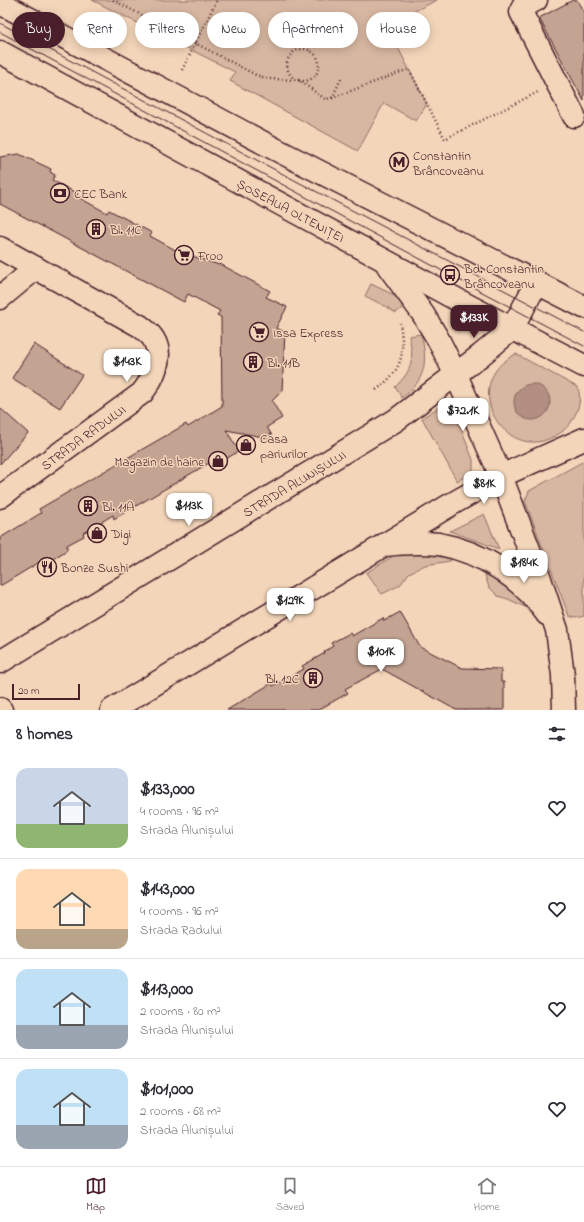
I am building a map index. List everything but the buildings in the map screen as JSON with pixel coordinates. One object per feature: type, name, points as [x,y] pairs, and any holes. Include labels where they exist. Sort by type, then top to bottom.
[{"type":"main road","points":[[536,0],[524,6],[521,12],[574,116]]},
{"type":"main road","points":[[0,3],[282,152],[584,307]]},
{"type":"main road","name":"ȘOSEAUA OLTENIȚEI","points":[[2,58],[584,366]]},
{"type":"main road","name":"STRADA RADULUI","points":[[0,248],[140,326],[148,332],[154,340],[157,347],[158,356],[154,376],[142,393],[0,497]]},
{"type":"main road","points":[[382,259],[423,314],[438,339],[456,375],[501,476],[558,630],[563,675],[564,710]]},
{"type":"main road","points":[[0,298],[36,268]]},
{"type":"main road","name":"STRADA ALUNIȘULUI","points":[[0,662],[396,420],[456,375],[512,329],[537,282]]},
{"type":"main road","points":[[112,710],[501,476],[584,439]]},
{"type":"main road","points":[[384,545],[409,542],[438,544],[459,549],[497,566],[514,578],[528,591],[558,630]]},
{"type":"path","points":[[113,0],[136,12]]},
{"type":"path","points":[[199,35],[217,0]]},
{"type":"path","points":[[199,45],[256,75],[269,79],[299,80],[310,79],[314,76],[319,66],[317,56],[308,50],[297,50],[292,53],[288,63],[290,73],[299,80],[325,99],[332,98],[409,69],[445,139],[542,90]]},
{"type":"path","points":[[182,70],[193,48]]},
{"type":"path","points":[[332,98],[341,79]]},
{"type":"path","points":[[376,390],[392,377],[399,366],[402,353],[402,336],[399,320]]},
{"type":"shaded area","points":[[92,0],[437,0],[413,12],[366,12],[366,48],[398,48],[427,104],[416,121],[384,103],[358,151],[230,81],[235,72],[187,48],[199,48],[199,12],[135,12],[135,22],[127,18],[127,12],[116,12]]},
{"type":"shaded area","points":[[371,284],[392,294],[401,301],[402,308],[396,313],[365,296]]},
{"type":"shaded area","points":[[421,334],[424,353],[423,370],[416,384],[402,398],[395,387],[409,370],[411,364],[412,358],[409,336]]},
{"type":"shaded area","points":[[516,354],[577,387],[579,391],[580,400],[575,415],[567,428],[553,437],[535,442],[518,439],[504,430],[494,416],[489,400],[490,383],[499,367]]},
{"type":"shaded area","points":[[536,384],[545,389],[549,395],[549,409],[545,415],[536,420],[528,420],[519,415],[515,409],[514,398],[519,389],[525,385]]},
{"type":"shaded area","points":[[450,400],[473,460],[473,472],[457,481],[422,418]]},
{"type":"shaded area","points":[[584,461],[584,616],[576,618],[569,616],[525,501],[529,491]]},
{"type":"shaded area","points":[[484,514],[499,549],[450,531]]},
{"type":"shaded area","points":[[413,550],[462,553],[450,561],[425,565],[409,573],[400,585],[382,594],[366,573],[393,556]]},
{"type":"shaded area","points":[[488,568],[511,586],[525,607],[498,596],[489,587],[485,576]]},
{"type":"tram line","points":[[0,23],[584,332]]},
{"type":"tram line","points":[[0,32],[584,346]]},
{"type":"place","name":"Constantin Brâncoveanu","points":[[399,162]]},
{"type":"place","name":"CEC Bank","points":[[60,193]]},
{"type":"place","name":"Bl. 11C","points":[[96,229]]},
{"type":"place","name":"Froo","points":[[184,255]]},
{"type":"place","name":"Bd. Constantin Brâncoveanu","points":[[450,275]]},
{"type":"place","name":"Issa Express","points":[[259,332]]},
{"type":"place","name":"Bl. 11B","points":[[253,362]]},
{"type":"place","name":"Casa pariurilor","points":[[246,445]]},
{"type":"place","name":"Magazin de haine","points":[[218,461]]},
{"type":"place","name":"Bl. 11A","points":[[88,506]]},
{"type":"place","name":"Digi","points":[[97,533]]},
{"type":"place","name":"Bonze Sushi","points":[[47,567]]},
{"type":"place","name":"Bl. 12C","points":[[313,678]]}]
